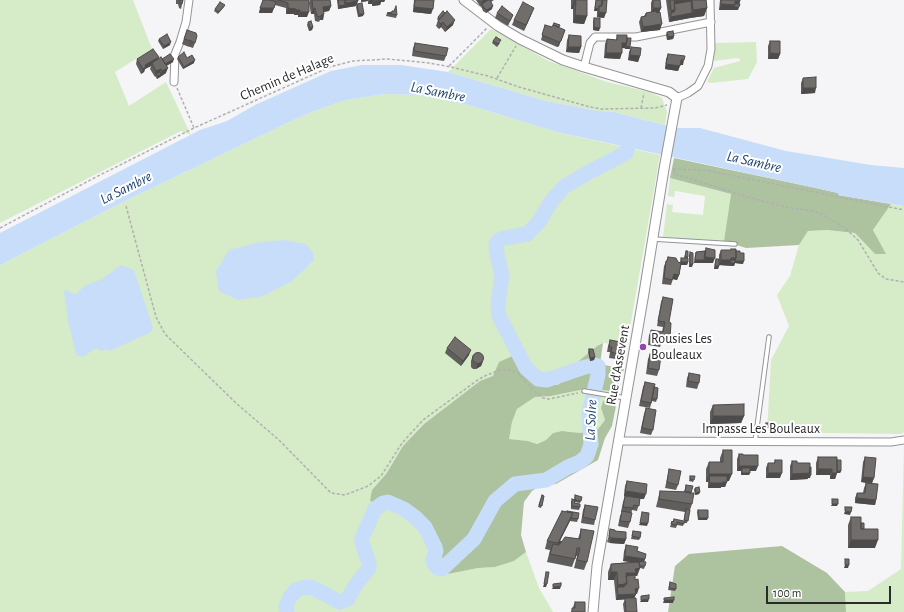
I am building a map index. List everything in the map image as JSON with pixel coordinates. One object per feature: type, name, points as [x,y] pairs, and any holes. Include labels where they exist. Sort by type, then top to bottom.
[{"type":"street","points":[[174,82],[175,54],[186,22],[189,0]]},
{"type":"street","points":[[464,0],[493,22],[520,39],[563,60],[669,92],[677,102],[698,86],[708,66],[711,49],[710,0]]},
{"type":"street","points":[[584,67],[590,43],[596,37],[636,37],[711,22]]},
{"type":"street","name":"Rue d'Assevent","points":[[593,612],[597,566],[618,441],[627,398],[653,239],[668,169],[672,120],[677,102]]},
{"type":"street","name":"Impasse Les Bouleaux","points":[[618,441],[891,442],[904,440]]},
{"type":"lane","points":[[653,239],[735,244]]},
{"type":"lane","points":[[755,442],[769,338]]},
{"type":"lane","points":[[584,391],[627,398]]},
{"type":"path","points":[[448,66],[493,22]]},
{"type":"path","points":[[497,79],[520,39]]},
{"type":"path","name":"Chemin de Halage","points":[[0,228],[96,177],[194,128],[330,67],[353,61],[388,59],[448,66],[600,109],[641,108],[677,102]]},
{"type":"path","points":[[174,82],[194,128]]},
{"type":"path","points":[[641,108],[646,85]]},
{"type":"path","points":[[668,169],[705,170],[904,210]]},
{"type":"path","points":[[668,169],[675,174],[745,196],[785,207],[814,211],[826,216],[845,228],[858,240],[878,273],[886,279],[904,282]]},
{"type":"path","points":[[126,206],[156,317],[165,334],[237,404],[279,440],[331,493],[345,495],[368,486],[381,476],[402,443],[423,420],[479,379],[487,375],[500,370],[510,370],[518,373],[534,391],[544,398],[549,399],[584,391]]},
{"type":"green space","points":[[0,0],[133,0],[152,49],[115,72],[129,106],[166,82],[191,135],[181,131],[0,223]]},
{"type":"green space","points":[[491,29],[549,61],[607,82],[650,92],[662,98],[667,112],[665,125],[614,112],[598,111],[546,101],[448,72]]},
{"type":"green space","points":[[756,42],[757,62],[748,79],[711,83],[707,82],[714,68],[740,61],[740,59],[737,58],[714,61],[715,43]]},
{"type":"green space","points":[[385,94],[420,95],[468,105],[557,132],[660,155],[627,345],[603,343],[597,346],[580,360],[558,385],[542,383],[527,371],[515,356],[493,377],[480,381],[424,424],[403,446],[386,474],[372,490],[383,501],[388,501],[399,505],[418,517],[426,526],[438,545],[442,555],[444,572],[448,574],[478,568],[495,567],[514,561],[526,552],[539,588],[553,612],[0,612],[0,265],[131,198],[302,116],[339,102]]},
{"type":"green space","points":[[674,158],[816,188],[838,193],[838,195],[891,204],[873,230],[886,254],[875,254],[855,233],[827,230],[808,231],[799,245],[746,248],[724,241],[731,194],[670,178]]},
{"type":"green space","points":[[670,178],[731,194],[724,241],[663,237],[667,204],[673,205],[672,212],[703,215],[705,196],[675,191],[674,197],[668,196]]},
{"type":"green space","points":[[891,204],[904,206],[904,432],[901,434],[767,432],[771,360],[789,326],[777,295],[790,276],[799,245],[808,231],[827,230],[855,233],[875,254],[885,254],[873,230]]},
{"type":"green space","points":[[603,343],[600,364],[624,369],[616,392],[590,388],[551,396],[535,397],[517,409],[512,422],[509,439],[528,441],[537,444],[546,440],[553,433],[562,431],[580,433],[598,429],[605,420],[601,408],[603,401],[611,399],[616,406],[612,426],[605,438],[598,460],[556,484],[540,486],[532,491],[524,502],[521,535],[526,552],[514,561],[495,567],[478,568],[448,574],[443,572],[442,555],[438,545],[426,526],[418,517],[399,505],[388,501],[383,501],[378,504],[370,501],[372,490],[386,474],[403,446],[424,424],[480,381],[493,376],[499,362],[515,355],[527,371],[542,383],[558,385],[580,360]]},
{"type":"green space","points":[[590,388],[616,392],[616,406],[611,399],[601,409],[605,420],[598,429],[580,433],[562,431],[553,433],[546,440],[537,444],[528,441],[509,439],[512,422],[517,409],[535,397],[551,396]]},
{"type":"green space","points":[[904,445],[904,612],[846,612],[845,592],[868,591],[901,569]]},
{"type":"green space","points":[[782,546],[827,573],[845,592],[846,612],[668,612],[675,566],[689,554]]},
{"type":"water","name":"La Sambre","points":[[362,65],[401,65],[448,72],[546,101],[598,111],[614,112],[676,128],[700,128],[786,151],[871,165],[904,168],[904,206],[838,195],[838,193],[816,188],[557,132],[468,105],[420,95],[385,94],[339,102],[302,116],[131,198],[0,265],[0,233],[200,130],[227,121],[255,105],[331,71]]},
{"type":"water","points":[[283,240],[306,244],[313,253],[314,260],[292,281],[263,296],[238,300],[219,291],[216,271],[229,250],[256,243]]},
{"type":"water","points":[[121,265],[134,270],[153,328],[151,332],[110,351],[107,349],[101,351],[96,348],[83,357],[76,355],[68,320],[64,291],[68,290],[69,292],[77,294],[84,286],[102,279]]},
{"type":"building","points":[[263,0],[276,2],[274,8],[260,8]]},
{"type":"building","points":[[278,0],[309,0],[309,12],[300,12],[300,10],[288,8],[288,3]]},
{"type":"building","points":[[312,0],[330,0],[331,6],[323,7],[324,14],[321,15],[321,17],[317,16],[315,8],[313,9]]},
{"type":"building","points":[[338,0],[344,0],[345,5],[339,6]]},
{"type":"building","points":[[346,0],[358,0],[358,1],[346,3]]},
{"type":"building","points":[[415,0],[434,0],[433,9],[414,7]]},
{"type":"building","points":[[490,0],[493,6],[487,10],[482,4]]},
{"type":"building","points":[[574,0],[587,0],[587,16],[575,15],[576,1]]},
{"type":"building","points":[[596,0],[602,0],[601,6],[599,6],[598,9],[595,8]]},
{"type":"building","points":[[603,0],[607,0],[606,13],[599,12],[599,6],[602,6]]},
{"type":"building","points":[[653,0],[660,0],[661,8],[653,8]]},
{"type":"building","points":[[670,0],[683,0],[674,1],[675,10],[671,10]]},
{"type":"building","points":[[692,0],[706,0],[707,8],[693,10]]},
{"type":"building","points":[[721,0],[740,1],[735,1],[735,5],[721,4]]},
{"type":"building","points":[[691,1],[692,13],[671,17],[671,13],[675,10],[674,4]]},
{"type":"building","points":[[220,2],[225,5],[219,12],[215,9]]},
{"type":"building","points":[[523,2],[534,8],[526,25],[514,20]]},
{"type":"building","points":[[362,3],[364,14],[359,14],[357,4]]},
{"type":"building","points":[[735,4],[740,4],[739,7],[734,7]]},
{"type":"building","points":[[396,6],[397,15],[387,13],[394,11]]},
{"type":"building","points":[[502,6],[513,15],[510,21],[497,13]]},
{"type":"building","points":[[443,11],[445,13],[440,19],[438,17]]},
{"type":"building","points":[[447,11],[455,20],[447,27],[443,22],[441,24],[438,21]]},
{"type":"building","points":[[656,11],[657,13],[660,12],[662,24],[643,27],[641,17],[646,16],[646,13]]},
{"type":"building","points":[[594,18],[600,18],[600,28],[594,27]]},
{"type":"building","points":[[311,21],[313,27],[310,28],[308,22]]},
{"type":"building","points":[[554,23],[560,25],[559,27],[553,25]]},
{"type":"building","points":[[545,25],[552,27],[553,25],[565,30],[561,41],[559,42],[542,35]]},
{"type":"building","points":[[187,30],[196,33],[197,36],[195,43],[184,39]]},
{"type":"building","points":[[673,31],[674,36],[668,37],[667,32]]},
{"type":"building","points":[[167,34],[171,42],[164,46],[159,39]]},
{"type":"building","points":[[569,35],[581,36],[581,47],[568,47]]},
{"type":"building","points":[[617,35],[627,35],[627,43],[622,43],[622,53],[606,53],[607,39],[617,40]]},
{"type":"building","points":[[496,37],[501,40],[498,44],[493,41]]},
{"type":"building","points":[[627,38],[631,38],[630,47],[626,46]]},
{"type":"building","points":[[770,41],[780,41],[780,54],[770,53]]},
{"type":"building","points":[[415,43],[448,48],[446,56],[414,51]]},
{"type":"building","points":[[631,47],[641,48],[640,56],[630,55]]},
{"type":"building","points":[[153,49],[159,57],[145,65],[146,67],[143,69],[137,59]]},
{"type":"building","points":[[184,52],[187,58],[192,55],[195,60],[184,67],[178,57]]},
{"type":"building","points":[[170,54],[174,59],[165,64],[162,59]]},
{"type":"building","points":[[668,54],[685,56],[684,60],[681,60],[680,66],[666,64]]},
{"type":"building","points":[[161,57],[168,68],[162,71],[161,69],[156,71],[152,63]]},
{"type":"building","points":[[816,77],[816,88],[803,88],[803,78]]},
{"type":"building","points":[[706,248],[715,250],[715,258],[705,257]]},
{"type":"building","points":[[736,249],[736,258],[731,258],[731,260],[721,260],[721,250]]},
{"type":"building","points":[[686,251],[688,251],[688,257],[685,257]]},
{"type":"building","points":[[705,251],[704,260],[695,260],[696,252]]},
{"type":"building","points":[[736,251],[744,253],[744,261],[735,261]]},
{"type":"building","points":[[690,252],[693,253],[693,264],[690,264]]},
{"type":"building","points":[[668,257],[676,258],[678,262],[681,263],[679,275],[674,274],[672,280],[664,278],[666,261]]},
{"type":"building","points":[[681,258],[688,258],[688,262],[681,262]]},
{"type":"building","points":[[716,259],[719,259],[719,266],[715,266]]},
{"type":"building","points":[[731,260],[735,260],[735,263],[730,263]]},
{"type":"building","points":[[663,297],[673,299],[669,322],[671,323],[670,338],[662,336],[662,342],[650,340],[651,330],[663,332],[665,322],[658,321]]},
{"type":"building","points":[[455,337],[471,350],[463,361],[447,348]]},
{"type":"building","points":[[610,340],[626,343],[623,360],[616,359],[617,354],[611,352],[612,347],[609,347]]},
{"type":"building","points":[[589,349],[593,349],[595,357],[590,358]]},
{"type":"building","points":[[478,352],[482,354],[484,358],[482,362],[478,364],[474,362],[472,358],[474,354]]},
{"type":"building","points":[[650,354],[661,356],[659,370],[648,368]]},
{"type":"building","points":[[689,373],[700,375],[699,383],[688,381]]},
{"type":"building","points":[[645,382],[655,384],[651,403],[641,401]]},
{"type":"building","points":[[654,387],[658,388],[657,399],[652,399]]},
{"type":"building","points":[[744,404],[744,416],[713,416],[713,405]]},
{"type":"building","points":[[646,408],[656,410],[653,430],[642,428]]},
{"type":"building","points":[[766,423],[771,423],[771,426],[766,426]]},
{"type":"building","points":[[723,450],[732,450],[732,474],[709,474],[709,462],[723,462]]},
{"type":"building","points":[[739,454],[758,455],[758,466],[739,466]]},
{"type":"building","points":[[818,457],[837,457],[837,473],[832,473],[832,469],[818,469]]},
{"type":"building","points":[[865,457],[876,458],[874,478],[863,477]]},
{"type":"building","points":[[775,460],[782,460],[782,473],[768,473],[768,463],[775,463]]},
{"type":"building","points":[[837,460],[841,460],[841,471],[837,471]]},
{"type":"building","points":[[792,461],[797,461],[797,463],[810,463],[810,473],[792,474]]},
{"type":"building","points":[[810,467],[811,475],[809,475]]},
{"type":"building","points":[[742,468],[750,468],[750,473],[742,473]]},
{"type":"building","points":[[669,469],[681,471],[678,485],[667,482]]},
{"type":"building","points":[[690,476],[695,476],[694,480],[690,479]]},
{"type":"building","points":[[709,476],[727,476],[727,482],[710,483]]},
{"type":"building","points":[[627,481],[647,484],[646,494],[625,491]]},
{"type":"building","points":[[866,483],[878,484],[876,500],[857,498],[857,493],[865,493]]},
{"type":"building","points":[[686,485],[693,486],[691,493],[685,492]]},
{"type":"building","points":[[699,487],[700,492],[696,493],[695,488]]},
{"type":"building","points":[[660,491],[694,493],[692,504],[659,499]]},
{"type":"building","points":[[542,495],[544,496],[542,506],[539,505]]},
{"type":"building","points":[[575,495],[582,497],[581,501],[575,500]]},
{"type":"building","points":[[625,496],[640,498],[639,506],[634,505],[633,508],[623,507]]},
{"type":"building","points":[[572,499],[575,500],[574,503],[580,504],[580,507],[572,506]]},
{"type":"building","points":[[832,499],[838,499],[838,504],[832,504]]},
{"type":"building","points":[[585,505],[598,507],[595,520],[583,517]]},
{"type":"building","points":[[845,507],[852,507],[851,512],[845,511]]},
{"type":"building","points":[[686,509],[690,510],[688,521],[684,520]]},
{"type":"building","points":[[698,510],[708,510],[708,518],[699,518]]},
{"type":"building","points":[[562,511],[573,513],[558,543],[547,541]]},
{"type":"building","points":[[567,511],[579,513],[578,519],[571,518],[573,513]]},
{"type":"building","points":[[622,511],[632,513],[630,522],[620,521]]},
{"type":"building","points":[[642,512],[649,513],[648,523],[640,523]]},
{"type":"building","points":[[851,517],[861,517],[861,529],[878,529],[878,540],[851,540]]},
{"type":"building","points":[[674,519],[684,521],[684,524],[677,522],[677,525],[671,524]]},
{"type":"building","points":[[861,523],[864,523],[864,529],[861,529]]},
{"type":"building","points":[[581,529],[594,531],[587,562],[577,560],[580,548],[577,548],[575,559],[550,554],[553,544],[559,545],[565,537],[580,539]]},
{"type":"building","points":[[610,529],[626,532],[626,539],[611,538],[609,536]]},
{"type":"building","points":[[633,531],[641,532],[640,538],[632,536]]},
{"type":"building","points":[[626,545],[638,547],[637,551],[646,554],[645,559],[625,556]]},
{"type":"building","points":[[845,559],[849,559],[849,565],[845,565]]},
{"type":"building","points":[[638,561],[646,562],[645,566],[640,566]]},
{"type":"building","points":[[639,562],[640,568],[635,569],[636,573],[626,573],[627,583],[618,585],[617,572],[611,572],[611,564]]},
{"type":"building","points":[[546,572],[549,572],[547,584],[544,584]]},
{"type":"building","points":[[635,575],[635,580],[638,579],[639,588],[635,589],[636,594],[618,595],[617,587],[624,587],[626,585],[626,576]]},
{"type":"building","points":[[670,582],[676,584],[676,589],[669,588]]},
{"type":"building","points":[[561,583],[561,586],[553,587],[553,584]]},
{"type":"building","points":[[649,595],[649,599],[641,600],[641,596]]},
{"type":"building","points":[[674,597],[674,600],[664,600],[664,598]]},
{"type":"building","points":[[625,598],[636,598],[637,612],[626,612]]},
{"type":"building","points":[[575,602],[585,602],[585,612],[572,612],[572,608],[575,608]]},
{"type":"waterway","name":"La Solre","points":[[287,612],[286,606],[290,597],[296,590],[302,588],[313,588],[340,602],[348,599],[355,586],[369,568],[362,538],[375,509],[383,503],[388,502],[404,509],[425,527],[436,551],[433,560],[434,564],[438,568],[442,569],[474,539],[495,501],[515,484],[546,480],[580,462],[587,456],[591,444],[589,413],[598,375],[598,366],[595,365],[585,367],[547,380],[538,379],[526,368],[499,316],[498,304],[502,275],[496,244],[499,240],[505,238],[527,234],[538,223],[552,200],[565,186],[626,153],[632,135]]},
{"type":"place","name":"Rousies Les Bouleaux","points":[[643,347]]}]
